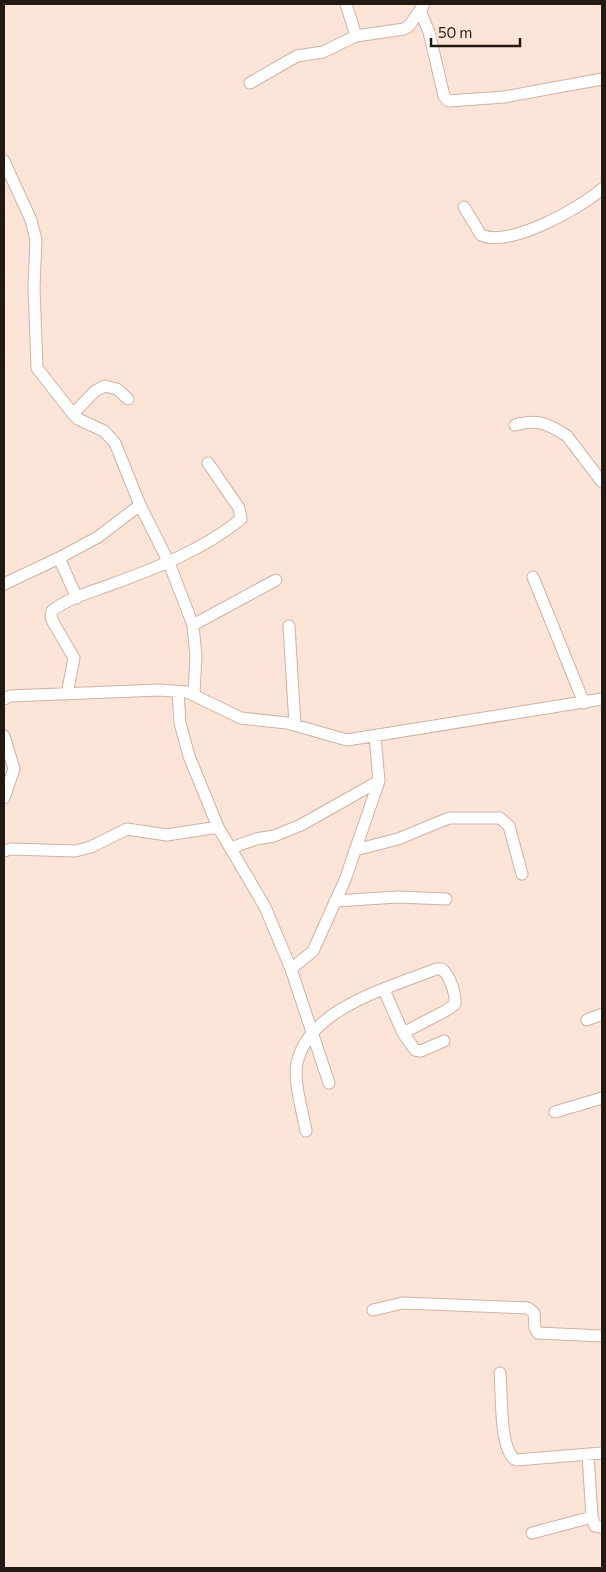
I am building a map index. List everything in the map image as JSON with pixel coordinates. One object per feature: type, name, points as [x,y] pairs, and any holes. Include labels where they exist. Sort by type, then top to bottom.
[{"type":"street","points":[[346,4],[356,36]]},
{"type":"street","points":[[250,83],[291,59],[323,52],[356,36],[404,29],[409,26],[422,7]]},
{"type":"street","points":[[422,7],[444,96],[448,101],[504,97],[602,79]]},
{"type":"street","points":[[4,161],[31,220],[36,240],[34,287],[36,368],[73,414],[111,437],[119,452],[140,505],[169,563],[193,625],[196,656],[194,694]]},
{"type":"street","points":[[464,207],[481,235],[506,237],[582,205],[602,189]]},
{"type":"street","points":[[73,414],[95,391],[105,386],[117,389],[128,399]]},
{"type":"street","points":[[515,426],[535,421],[561,432],[572,442],[602,482]]},
{"type":"street","points":[[67,694],[74,658],[50,617],[57,607],[169,563],[205,543],[241,519],[239,508],[208,463]]},
{"type":"street","points":[[4,584],[98,537],[140,505]]},
{"type":"street","points":[[59,558],[77,598]]},
{"type":"street","points":[[533,576],[584,703]]},
{"type":"street","points":[[193,625],[276,580]]},
{"type":"street","points":[[289,626],[294,725]]},
{"type":"street","points":[[6,694],[67,694],[159,690],[194,694],[241,718],[294,725],[347,740],[602,699]]},
{"type":"street","points":[[178,692],[180,723],[187,750],[218,826],[265,907],[291,969],[329,1083]]},
{"type":"street","points":[[4,736],[14,769],[4,798]]},
{"type":"street","points":[[291,969],[313,951],[356,850],[379,781],[375,736]]},
{"type":"street","points":[[231,848],[256,839],[274,836],[379,781]]},
{"type":"street","points":[[356,850],[398,839],[449,818],[500,818],[509,826],[522,874]]},
{"type":"street","points":[[4,851],[11,849],[82,850],[127,829],[167,835],[218,826]]},
{"type":"street","points":[[335,901],[398,897],[446,899]]},
{"type":"street","points":[[306,1131],[296,1064],[302,1048],[312,1031],[347,1006],[436,969],[442,969],[448,976],[455,1004],[403,1033]]},
{"type":"street","points":[[384,990],[403,1033],[416,1050],[421,1051],[444,1041]]},
{"type":"street","points":[[587,1020],[602,1014]]},
{"type":"street","points":[[555,1112],[602,1098]]},
{"type":"street","points":[[373,1310],[403,1303],[528,1308],[534,1314],[535,1328],[538,1333],[602,1336]]},
{"type":"street","points":[[500,1373],[505,1445],[511,1457],[516,1460],[602,1453]]},
{"type":"street","points":[[588,1455],[592,1516],[595,1526],[602,1527]]},
{"type":"street","points":[[532,1534],[592,1516]]}]
